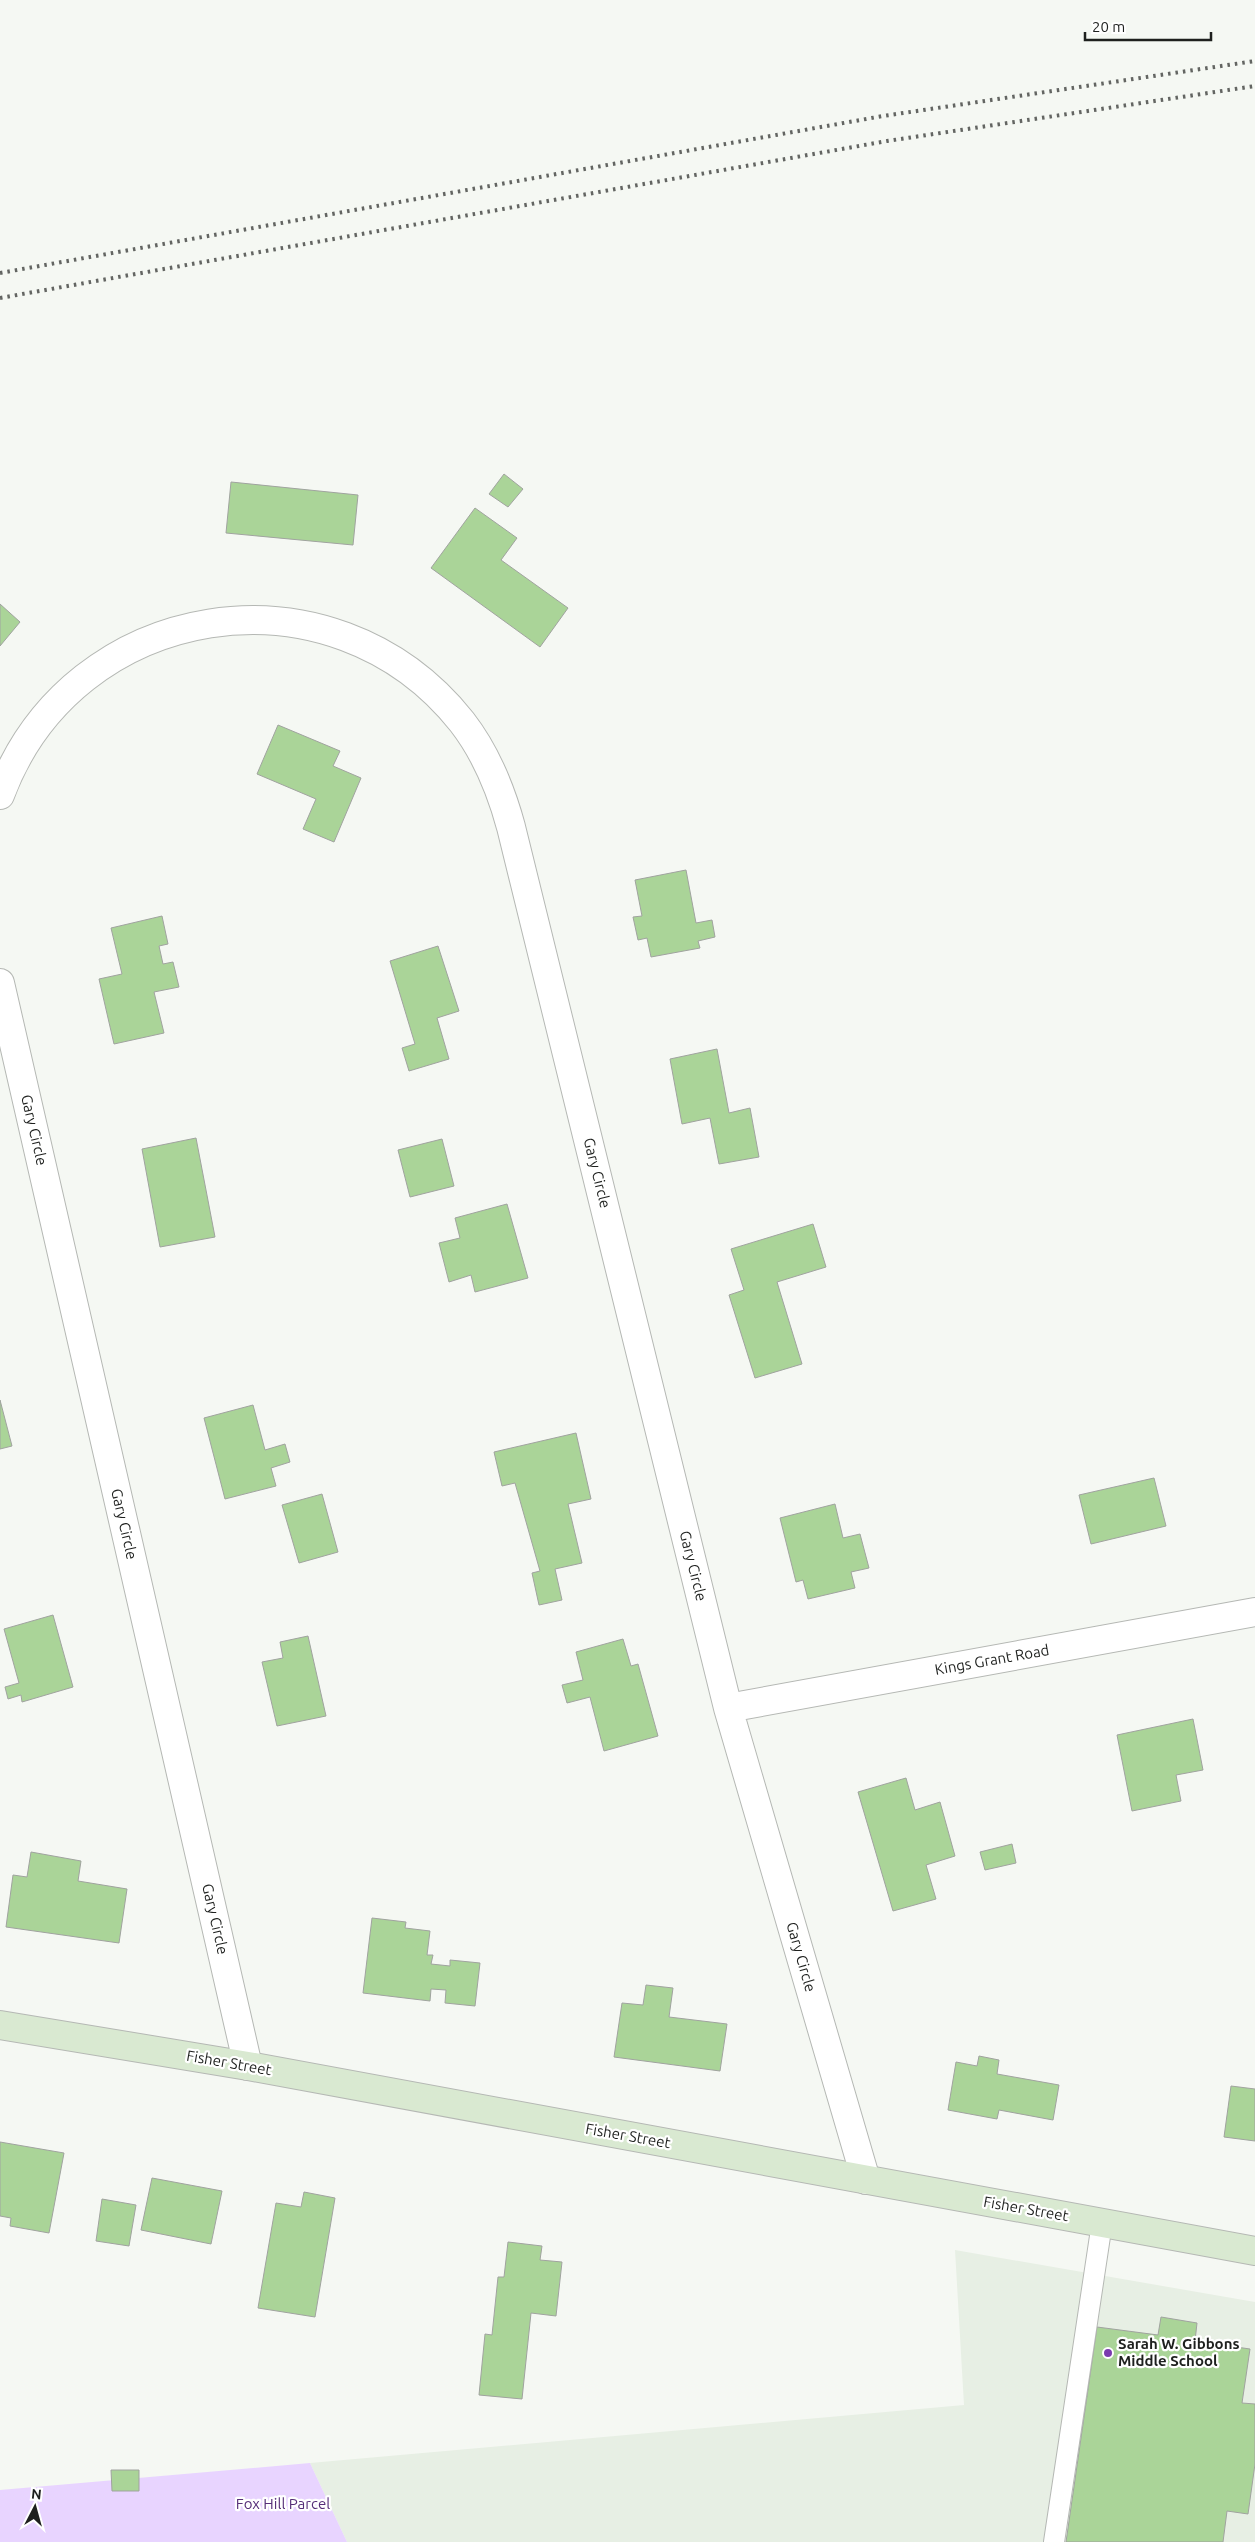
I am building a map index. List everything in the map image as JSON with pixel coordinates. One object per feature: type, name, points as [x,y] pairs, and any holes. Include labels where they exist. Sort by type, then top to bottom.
[{"type":"main road","name":"Fisher Street","points":[[0,2025],[248,2066],[1255,2251]]},
{"type":"street","name":"Gary Circle","points":[[0,795],[17,758],[38,725],[78,682],[126,650],[163,634],[200,624],[259,619],[298,623],[336,633],[372,648],[405,668],[436,693],[462,722],[492,772],[511,827],[728,1708],[866,2180]]},
{"type":"street","name":"Gary Circle","points":[[0,983],[248,2066]]},
{"type":"street","name":"Kings Grant Road","points":[[728,1708],[1255,1612]]},
{"type":"lane","points":[[1054,2542],[1102,2223]]},
{"type":"shaded area","name":"Sarah W. Gibbons Middle School","points":[[955,2250],[1255,2302],[1255,2542],[347,2542],[310,2463],[964,2405]]},
{"type":"green space","name":"Fox Hill Parcel","points":[[310,2463],[347,2542],[0,2542],[0,2490]]},
{"type":"building","points":[[504,474],[523,489],[508,507],[489,494]]},
{"type":"building","points":[[231,482],[358,495],[353,545],[226,533]]},
{"type":"building","points":[[475,508],[517,538],[501,560],[568,608],[540,647],[431,568]]},
{"type":"building","points":[[0,604],[20,622],[0,646]]},
{"type":"building","points":[[278,725],[340,751],[333,766],[361,778],[334,842],[303,829],[316,799],[257,774]]},
{"type":"building","points":[[686,870],[696,923],[712,920],[715,937],[698,941],[700,948],[651,957],[647,938],[638,940],[633,917],[642,916],[635,880]]},
{"type":"building","points":[[162,916],[168,944],[159,946],[163,964],[173,962],[179,987],[154,992],[164,1033],[114,1044],[99,979],[122,974],[111,928]]},
{"type":"building","points":[[438,946],[459,1011],[437,1018],[449,1059],[409,1071],[402,1048],[415,1044],[390,961]]},
{"type":"building","points":[[717,1049],[729,1113],[750,1108],[759,1157],[719,1164],[710,1118],[682,1124],[670,1059]]},
{"type":"building","points":[[196,1138],[215,1237],[160,1247],[142,1149]]},
{"type":"building","points":[[442,1139],[454,1186],[410,1197],[398,1150]]},
{"type":"building","points":[[507,1204],[528,1278],[475,1292],[471,1275],[449,1282],[439,1243],[460,1238],[455,1218]]},
{"type":"building","points":[[813,1224],[826,1267],[777,1282],[802,1364],[755,1378],[729,1295],[744,1290],[731,1249]]},
{"type":"building","points":[[0,1400],[12,1446],[0,1449]]},
{"type":"building","points":[[253,1405],[265,1450],[285,1444],[290,1462],[271,1468],[276,1486],[225,1499],[204,1418]]},
{"type":"building","points":[[576,1433],[591,1499],[568,1504],[582,1563],[555,1569],[562,1600],[539,1605],[532,1573],[540,1571],[515,1483],[502,1486],[494,1452]]},
{"type":"building","points":[[1154,1478],[1166,1526],[1091,1544],[1079,1495]]},
{"type":"building","points":[[322,1494],[338,1552],[299,1563],[282,1505]]},
{"type":"building","points":[[835,1504],[843,1538],[860,1534],[869,1568],[851,1572],[855,1588],[808,1599],[803,1580],[796,1582],[780,1518]]},
{"type":"building","points":[[53,1615],[73,1687],[22,1702],[21,1695],[8,1699],[5,1687],[19,1683],[4,1629]]},
{"type":"building","points":[[308,1636],[326,1716],[277,1726],[262,1662],[283,1658],[280,1642]]},
{"type":"building","points":[[623,1639],[631,1666],[638,1664],[658,1736],[604,1751],[590,1697],[567,1703],[562,1685],[583,1680],[576,1652]]},
{"type":"building","points":[[1193,1719],[1203,1770],[1176,1775],[1181,1801],[1132,1811],[1117,1735]]},
{"type":"building","points":[[906,1778],[915,1810],[940,1802],[955,1856],[926,1865],[936,1899],[893,1911],[858,1792]]},
{"type":"building","points":[[1012,1844],[1016,1863],[985,1870],[980,1852]]},
{"type":"building","points":[[31,1852],[81,1861],[78,1881],[127,1889],[119,1943],[6,1927],[13,1875],[27,1877]]},
{"type":"building","points":[[372,1918],[406,1922],[405,1928],[430,1931],[427,1955],[433,1955],[431,1964],[450,1966],[450,1960],[480,1963],[475,2006],[445,2003],[446,1990],[431,1989],[430,2001],[363,1993]]},
{"type":"building","points":[[646,1985],[673,1988],[669,2017],[727,2024],[720,2071],[614,2057],[622,2003],[643,2005]]},
{"type":"building","points":[[979,2056],[999,2060],[997,2074],[1059,2085],[1053,2120],[999,2110],[997,2119],[948,2110],[956,2062],[977,2066]]},
{"type":"building","points":[[1231,2086],[1255,2089],[1255,2141],[1224,2137]]},
{"type":"building","points":[[0,2142],[64,2153],[49,2233],[10,2226],[11,2218],[0,2216]]},
{"type":"building","points":[[152,2178],[222,2191],[211,2244],[141,2230]]},
{"type":"building","points":[[304,2192],[335,2198],[315,2317],[258,2308],[276,2203],[301,2207]]},
{"type":"building","points":[[102,2199],[136,2205],[129,2246],[96,2241]]},
{"type":"building","points":[[508,2242],[542,2246],[540,2260],[562,2262],[556,2316],[531,2313],[522,2399],[479,2395],[485,2334],[492,2335],[498,2277],[504,2277]]},
{"type":"building","name":"Sarah W. Gibbons Middle School","points":[[1161,2317],[1197,2323],[1195,2341],[1250,2349],[1242,2403],[1255,2404],[1255,2464],[1248,2514],[1227,2511],[1223,2542],[1066,2542],[1097,2327],[1158,2335]]},
{"type":"building","points":[[111,2470],[139,2470],[139,2491],[112,2491]]},
{"type":"railway","points":[[0,273],[883,116],[1255,61]]},
{"type":"railway","points":[[0,298],[887,141],[1255,86]]},
{"type":"place","name":"Sarah W. Gibbons Middle School","points":[[1108,2353]]}]
